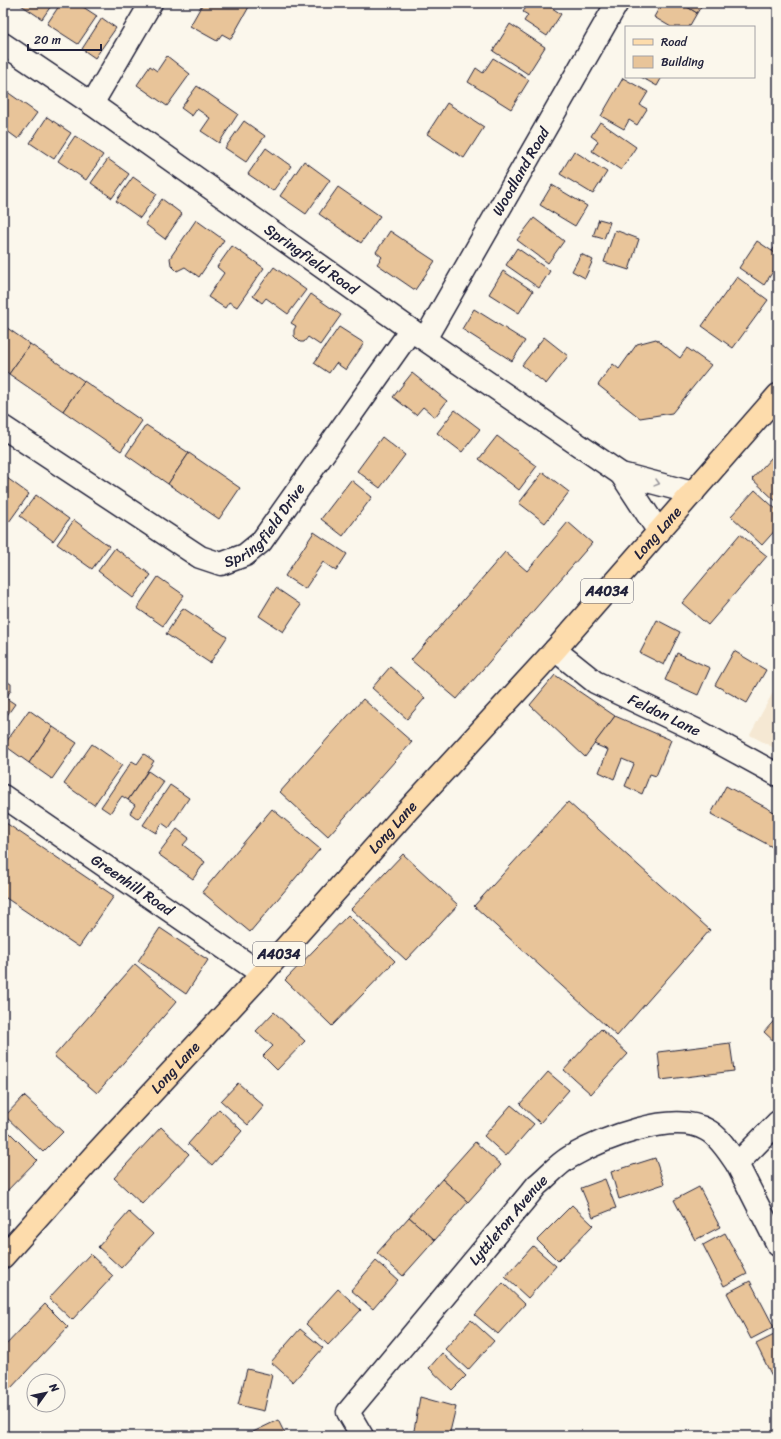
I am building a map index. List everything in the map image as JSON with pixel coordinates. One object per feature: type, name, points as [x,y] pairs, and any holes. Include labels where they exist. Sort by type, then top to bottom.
[{"type":"main road","name":"Long Lane","points":[[3,1257],[97,1152],[262,974],[408,810],[555,650],[778,394]]},
{"type":"street","points":[[92,104],[151,3]]},
{"type":"street","name":"Woodland Road","points":[[418,335],[617,3]]},
{"type":"street","name":"Springfield Road","points":[[3,44],[92,104],[418,335],[621,474],[693,493]]},
{"type":"street","name":"Springfield Drive","points":[[3,427],[200,557],[221,564],[245,555],[261,542],[418,335]]},
{"type":"street","name":"Springfield Road","points":[[621,474],[659,532]]},
{"type":"street","name":"Feldon Lane","points":[[555,650],[595,682],[698,731],[778,775]]},
{"type":"street","name":"Greenhill Road","points":[[3,796],[262,974]]},
{"type":"street","points":[[778,1122],[737,1164],[778,1245]]},
{"type":"street","name":"Lyttleton Avenue","points":[[362,1436],[348,1412],[537,1185],[569,1158],[602,1142],[657,1124],[685,1123],[707,1130],[724,1145],[737,1164]]},
{"type":"shaded area","points":[[778,683],[778,750],[750,735]]},
{"type":"building","points":[[22,3],[53,3],[42,19],[21,5]]},
{"type":"building","points":[[61,3],[77,3],[97,16],[78,44],[47,24]]},
{"type":"building","points":[[203,3],[246,3],[250,5],[231,39],[222,34],[217,41],[190,26]]},
{"type":"building","points":[[529,3],[545,3],[561,14],[547,36],[524,21],[528,15],[523,12]]},
{"type":"building","points":[[662,3],[681,3],[697,13],[690,26],[669,26],[654,17]]},
{"type":"building","points":[[681,3],[703,3],[697,13]]},
{"type":"building","points":[[102,18],[116,28],[95,58],[82,49]]},
{"type":"building","points":[[510,24],[545,47],[528,74],[493,51]]},
{"type":"building","points":[[167,56],[190,74],[167,106],[137,85],[150,66],[157,71]]},
{"type":"building","points":[[493,58],[529,80],[511,109],[468,82],[476,68],[483,73]]},
{"type":"building","points":[[623,78],[648,92],[640,105],[647,109],[637,125],[629,120],[624,129],[601,116]]},
{"type":"building","points":[[643,78],[661,78],[657,86]]},
{"type":"building","points":[[197,86],[238,114],[219,143],[201,131],[210,118],[197,109],[192,116],[181,108]]},
{"type":"building","points":[[3,89],[37,113],[18,139],[3,128]]},
{"type":"building","points":[[447,103],[484,127],[464,158],[427,134]]},
{"type":"building","points":[[47,117],[71,133],[54,159],[30,143]]},
{"type":"building","points":[[244,121],[265,136],[246,162],[225,148]]},
{"type":"building","points":[[600,122],[636,147],[621,170],[592,151],[598,141],[591,136]]},
{"type":"building","points":[[75,136],[103,155],[86,180],[58,161]]},
{"type":"building","points":[[266,148],[291,166],[273,191],[248,174]]},
{"type":"building","points":[[574,151],[607,172],[593,194],[560,174]]},
{"type":"building","points":[[108,159],[129,174],[112,198],[91,183]]},
{"type":"building","points":[[304,161],[330,180],[306,214],[280,196]]},
{"type":"building","points":[[133,177],[157,194],[140,218],[116,201]]},
{"type":"building","points":[[552,185],[587,206],[575,226],[540,205]]},
{"type":"building","points":[[338,187],[380,216],[361,243],[319,214]]},
{"type":"building","points":[[162,199],[182,214],[165,239],[145,224]]},
{"type":"building","points":[[534,218],[564,241],[548,263],[517,240]]},
{"type":"building","points":[[599,219],[610,222],[604,239],[593,236]]},
{"type":"building","points":[[196,220],[224,240],[199,277],[185,267],[177,271],[171,265],[170,258]]},
{"type":"building","points":[[615,230],[639,239],[629,270],[604,262]]},
{"type":"building","points":[[390,231],[435,261],[415,290],[377,264],[382,257],[376,252]]},
{"type":"building","points":[[757,241],[778,255],[778,264],[764,285],[739,268]]},
{"type":"building","points":[[778,242],[778,255],[772,251]]},
{"type":"building","points":[[232,246],[264,268],[237,307],[229,302],[225,308],[208,297],[224,273],[217,267]]},
{"type":"building","points":[[517,248],[550,271],[539,288],[506,265]]},
{"type":"building","points":[[581,254],[593,260],[585,278],[572,271]]},
{"type":"building","points":[[274,267],[306,290],[288,314],[266,298],[262,303],[253,296]]},
{"type":"building","points":[[503,271],[533,291],[519,313],[489,294]]},
{"type":"building","points":[[737,277],[768,300],[733,348],[702,326]]},
{"type":"building","points":[[311,294],[341,315],[320,345],[308,337],[304,342],[300,342],[294,336],[296,326],[291,323]]},
{"type":"building","points":[[474,309],[525,341],[512,361],[462,329]]},
{"type":"building","points":[[3,325],[30,344],[9,374],[3,370]]},
{"type":"building","points":[[339,327],[364,343],[346,370],[336,363],[329,373],[314,363]]},
{"type":"building","points":[[544,337],[568,356],[546,384],[522,365]]},
{"type":"building","points":[[656,339],[680,358],[687,348],[711,365],[672,413],[640,418],[598,385],[613,364],[619,369],[637,344]]},
{"type":"building","points":[[30,344],[84,381],[63,411],[9,374]]},
{"type":"building","points":[[412,373],[447,401],[435,417],[423,407],[416,415],[393,397]]},
{"type":"building","points":[[84,381],[142,421],[121,451],[63,411]]},
{"type":"building","points":[[455,410],[480,429],[462,452],[437,433]]},
{"type":"building","points":[[146,425],[189,453],[168,484],[126,455]]},
{"type":"building","points":[[497,436],[537,466],[519,490],[479,459]]},
{"type":"building","points":[[382,437],[405,455],[380,488],[357,471]]},
{"type":"building","points":[[189,453],[240,488],[219,519],[168,484]]},
{"type":"building","points":[[772,457],[778,462],[778,503],[752,479]]},
{"type":"building","points":[[543,472],[569,492],[545,523],[519,503]]},
{"type":"building","points":[[3,475],[29,494],[9,522],[3,517]]},
{"type":"building","points":[[351,480],[372,497],[343,536],[321,519]]},
{"type":"building","points":[[755,490],[778,511],[778,527],[762,545],[731,516]]},
{"type":"building","points":[[36,495],[69,519],[53,541],[20,516]]},
{"type":"building","points":[[74,520],[109,546],[92,569],[57,544]]},
{"type":"building","points":[[568,522],[592,543],[457,699],[411,660],[505,552],[527,571]]},
{"type":"building","points":[[314,532],[347,554],[336,571],[323,562],[305,589],[285,576]]},
{"type":"building","points":[[740,534],[767,556],[708,625],[682,603]]},
{"type":"building","points":[[115,548],[151,575],[133,598],[98,571]]},
{"type":"building","points":[[158,577],[184,595],[163,626],[137,608]]},
{"type":"building","points":[[276,588],[301,605],[283,632],[259,616]]},
{"type":"building","points":[[183,608],[227,637],[210,663],[166,634]]},
{"type":"building","points":[[657,620],[680,632],[664,665],[640,653]]},
{"type":"building","points":[[734,651],[766,670],[747,703],[715,685]]},
{"type":"building","points":[[677,653],[710,668],[698,695],[665,680]]},
{"type":"building","points":[[390,667],[425,698],[407,719],[372,688]]},
{"type":"building","points":[[555,675],[615,716],[585,757],[530,705]]},
{"type":"building","points":[[3,679],[11,684],[11,690],[6,698],[15,704],[3,721]]},
{"type":"building","points":[[363,699],[412,742],[328,836],[280,792]]},
{"type":"building","points":[[29,710],[53,727],[29,763],[4,745]]},
{"type":"building","points":[[615,716],[671,740],[656,776],[650,774],[642,794],[625,786],[634,764],[622,759],[614,779],[599,772],[608,750],[594,744]]},
{"type":"building","points":[[53,727],[77,743],[52,779],[29,763]]},
{"type":"building","points":[[92,744],[122,765],[94,805],[64,784]]},
{"type":"building","points":[[144,754],[154,761],[128,800],[122,796],[110,813],[101,807],[132,761],[137,764]]},
{"type":"building","points":[[148,771],[164,782],[138,819],[130,813],[135,805],[128,800]]},
{"type":"building","points":[[170,785],[189,798],[169,828],[162,823],[156,833],[143,825]]},
{"type":"building","points":[[726,786],[778,814],[778,850],[711,814]]},
{"type":"building","points":[[568,802],[710,930],[617,1036],[474,906]]},
{"type":"building","points":[[272,809],[320,849],[250,932],[202,892]]},
{"type":"building","points":[[3,821],[114,896],[79,947],[3,896]]},
{"type":"building","points":[[177,829],[189,838],[183,845],[205,862],[193,879],[158,854]]},
{"type":"building","points":[[403,854],[458,905],[406,960],[351,909]]},
{"type":"building","points":[[348,915],[395,961],[332,1026],[285,980]]},
{"type":"building","points":[[160,928],[208,960],[186,994],[138,961]]},
{"type":"building","points":[[135,964],[177,1001],[97,1093],[54,1056]]},
{"type":"building","points":[[274,1012],[305,1041],[277,1070],[263,1056],[273,1046],[256,1031]]},
{"type":"building","points":[[778,1016],[778,1045],[764,1032]]},
{"type":"building","points":[[601,1029],[628,1054],[591,1094],[564,1070]]},
{"type":"building","points":[[730,1043],[734,1071],[661,1080],[658,1052]]},
{"type":"building","points":[[548,1072],[569,1090],[540,1123],[520,1104]]},
{"type":"building","points":[[238,1083],[264,1106],[248,1125],[221,1101]]},
{"type":"building","points":[[24,1096],[63,1132],[43,1152],[5,1116]]},
{"type":"building","points":[[511,1105],[534,1124],[506,1156],[484,1136]]},
{"type":"building","points":[[219,1109],[242,1131],[212,1165],[188,1144]]},
{"type":"building","points":[[3,1126],[37,1160],[3,1195]]},
{"type":"building","points":[[161,1127],[189,1154],[142,1204],[114,1178]]},
{"type":"building","points":[[475,1142],[501,1165],[468,1202],[442,1179]]},
{"type":"building","points":[[655,1158],[664,1184],[619,1199],[611,1172]]},
{"type":"building","points":[[442,1179],[468,1202],[435,1240],[409,1217]]},
{"type":"building","points":[[605,1179],[616,1208],[593,1217],[581,1188]]},
{"type":"building","points":[[699,1187],[720,1227],[695,1240],[674,1200]]},
{"type":"building","points":[[572,1205],[593,1225],[558,1261],[537,1240]]},
{"type":"building","points":[[129,1212],[153,1234],[121,1268],[98,1247]]},
{"type":"building","points":[[409,1217],[435,1240],[403,1276],[377,1253]]},
{"type":"building","points":[[725,1233],[747,1274],[724,1286],[703,1245]]},
{"type":"building","points":[[533,1246],[556,1266],[528,1298],[505,1277]]},
{"type":"building","points":[[90,1254],[113,1276],[72,1320],[49,1298]]},
{"type":"building","points":[[376,1261],[398,1280],[373,1309],[351,1290]]},
{"type":"building","points":[[750,1281],[774,1327],[751,1339],[727,1293]]},
{"type":"building","points":[[503,1283],[525,1304],[498,1334],[475,1315]]},
{"type":"building","points":[[338,1289],[361,1310],[328,1345],[306,1324]]},
{"type":"building","points":[[45,1304],[68,1327],[10,1389],[3,1382],[3,1348]]},
{"type":"building","points":[[471,1320],[494,1341],[468,1370],[445,1349]]},
{"type":"building","points":[[300,1329],[323,1348],[293,1382],[271,1362]]},
{"type":"building","points":[[778,1333],[778,1376],[773,1378],[756,1344]]},
{"type":"building","points":[[442,1353],[466,1376],[452,1390],[429,1368]]},
{"type":"building","points":[[247,1369],[272,1375],[264,1411],[238,1405]]},
{"type":"building","points":[[420,1397],[456,1407],[449,1436],[413,1436]]},
{"type":"building","points":[[278,1420],[286,1436],[255,1436],[253,1432]]}]
